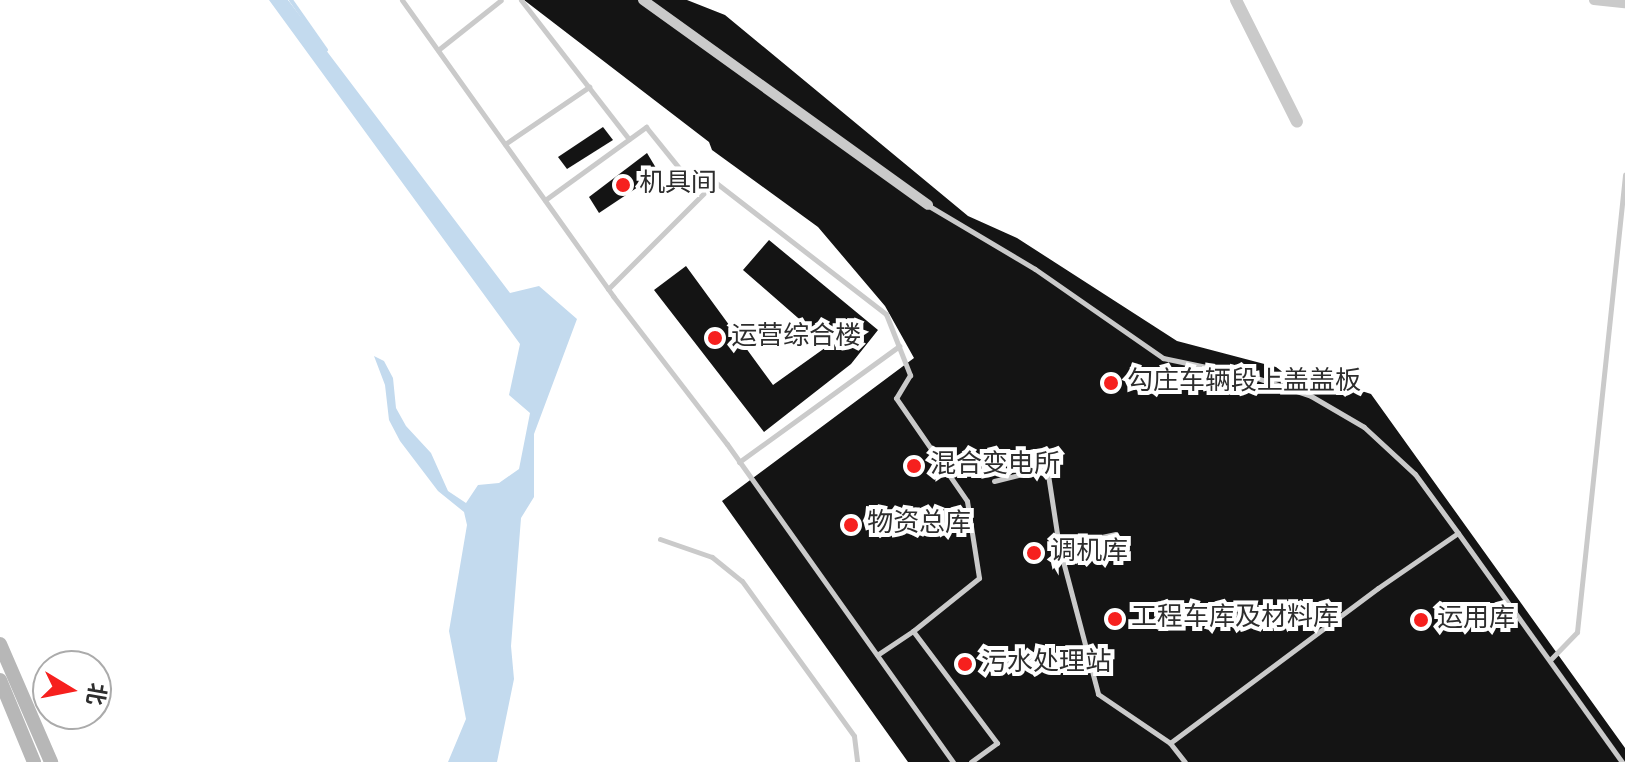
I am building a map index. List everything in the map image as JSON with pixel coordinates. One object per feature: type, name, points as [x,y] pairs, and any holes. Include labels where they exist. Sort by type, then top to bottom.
[{"type":"main road","points":[[0,644],[51,762]]},
{"type":"main road","points":[[0,680],[34,762]]},
{"type":"street","points":[[643,0],[928,205]]},
{"type":"street","points":[[1236,0],[1297,122]]},
{"type":"street","points":[[1594,0],[1625,3]]},
{"type":"lane","points":[[402,0],[608,289],[739,462],[953,762]]},
{"type":"lane","points":[[438,50],[501,0]]},
{"type":"lane","points":[[521,0],[629,139]]},
{"type":"lane","points":[[505,144],[589,87]]},
{"type":"lane","points":[[545,200],[646,127],[688,179],[715,182],[886,314],[910,375],[896,398],[967,501],[979,578],[913,631],[877,655]]},
{"type":"lane","points":[[1550,660],[1577,632],[1625,175]]},
{"type":"lane","points":[[608,289],[715,182]]},
{"type":"lane","points":[[928,205],[1035,269],[1163,358],[1254,377],[1311,396],[1364,427],[1415,474],[1622,762]]},
{"type":"lane","points":[[739,462],[899,346]]},
{"type":"lane","points":[[994,481],[1047,468],[1059,546],[1098,694],[1170,743],[1185,762]]},
{"type":"lane","points":[[1170,743],[1378,588],[1458,533]]},
{"type":"lane","points":[[1059,546],[1116,534]]},
{"type":"lane","points":[[660,539],[712,557],[742,581],[854,736],[857,762]]},
{"type":"lane","points":[[913,631],[997,743],[971,762]]},
{"type":"water","points":[[269,0],[288,0],[510,293],[539,286],[577,319],[534,434],[534,497],[521,518],[511,646],[514,679],[497,762],[448,762],[466,719],[449,631],[467,525],[464,512],[438,491],[400,441],[389,420],[385,385],[374,356],[384,361],[393,378],[396,408],[406,426],[431,453],[448,491],[466,503],[478,485],[499,483],[519,469],[530,413],[509,395],[520,344]]},
{"type":"building","name":"勾庄车辆段上盖盖板","points":[[524,0],[687,0],[725,15],[968,216],[1017,238],[1177,341],[1276,367],[1289,377],[1318,377],[1371,394],[1625,748],[1625,762],[908,762],[722,501],[914,358],[885,306],[818,227],[712,150],[709,142]]},
{"type":"building","points":[[603,127],[613,140],[567,169],[558,157]]},
{"type":"building","name":"机具间","points":[[647,153],[659,173],[599,213],[589,197]]},
{"type":"building","points":[[769,240],[878,330],[851,364],[764,432],[654,290],[686,266],[773,385],[829,345],[743,270]]},
{"type":"waterway","points":[[291,0],[326,50]]},
{"type":"place","name":"机具间","points":[[623,185]]},
{"type":"place","name":"运营综合楼","points":[[715,338]]},
{"type":"place","name":"勾庄车辆段上盖盖板","points":[[1111,383]]},
{"type":"place","name":"混合变电所","points":[[914,466]]},
{"type":"place","name":"物资总库","points":[[851,525]]},
{"type":"place","name":"调机库","points":[[1034,553]]},
{"type":"place","name":"工程车库及材料库","points":[[1115,619]]},
{"type":"place","name":"运用库","points":[[1421,620]]},
{"type":"place","name":"污水处理站","points":[[965,664]]}]
